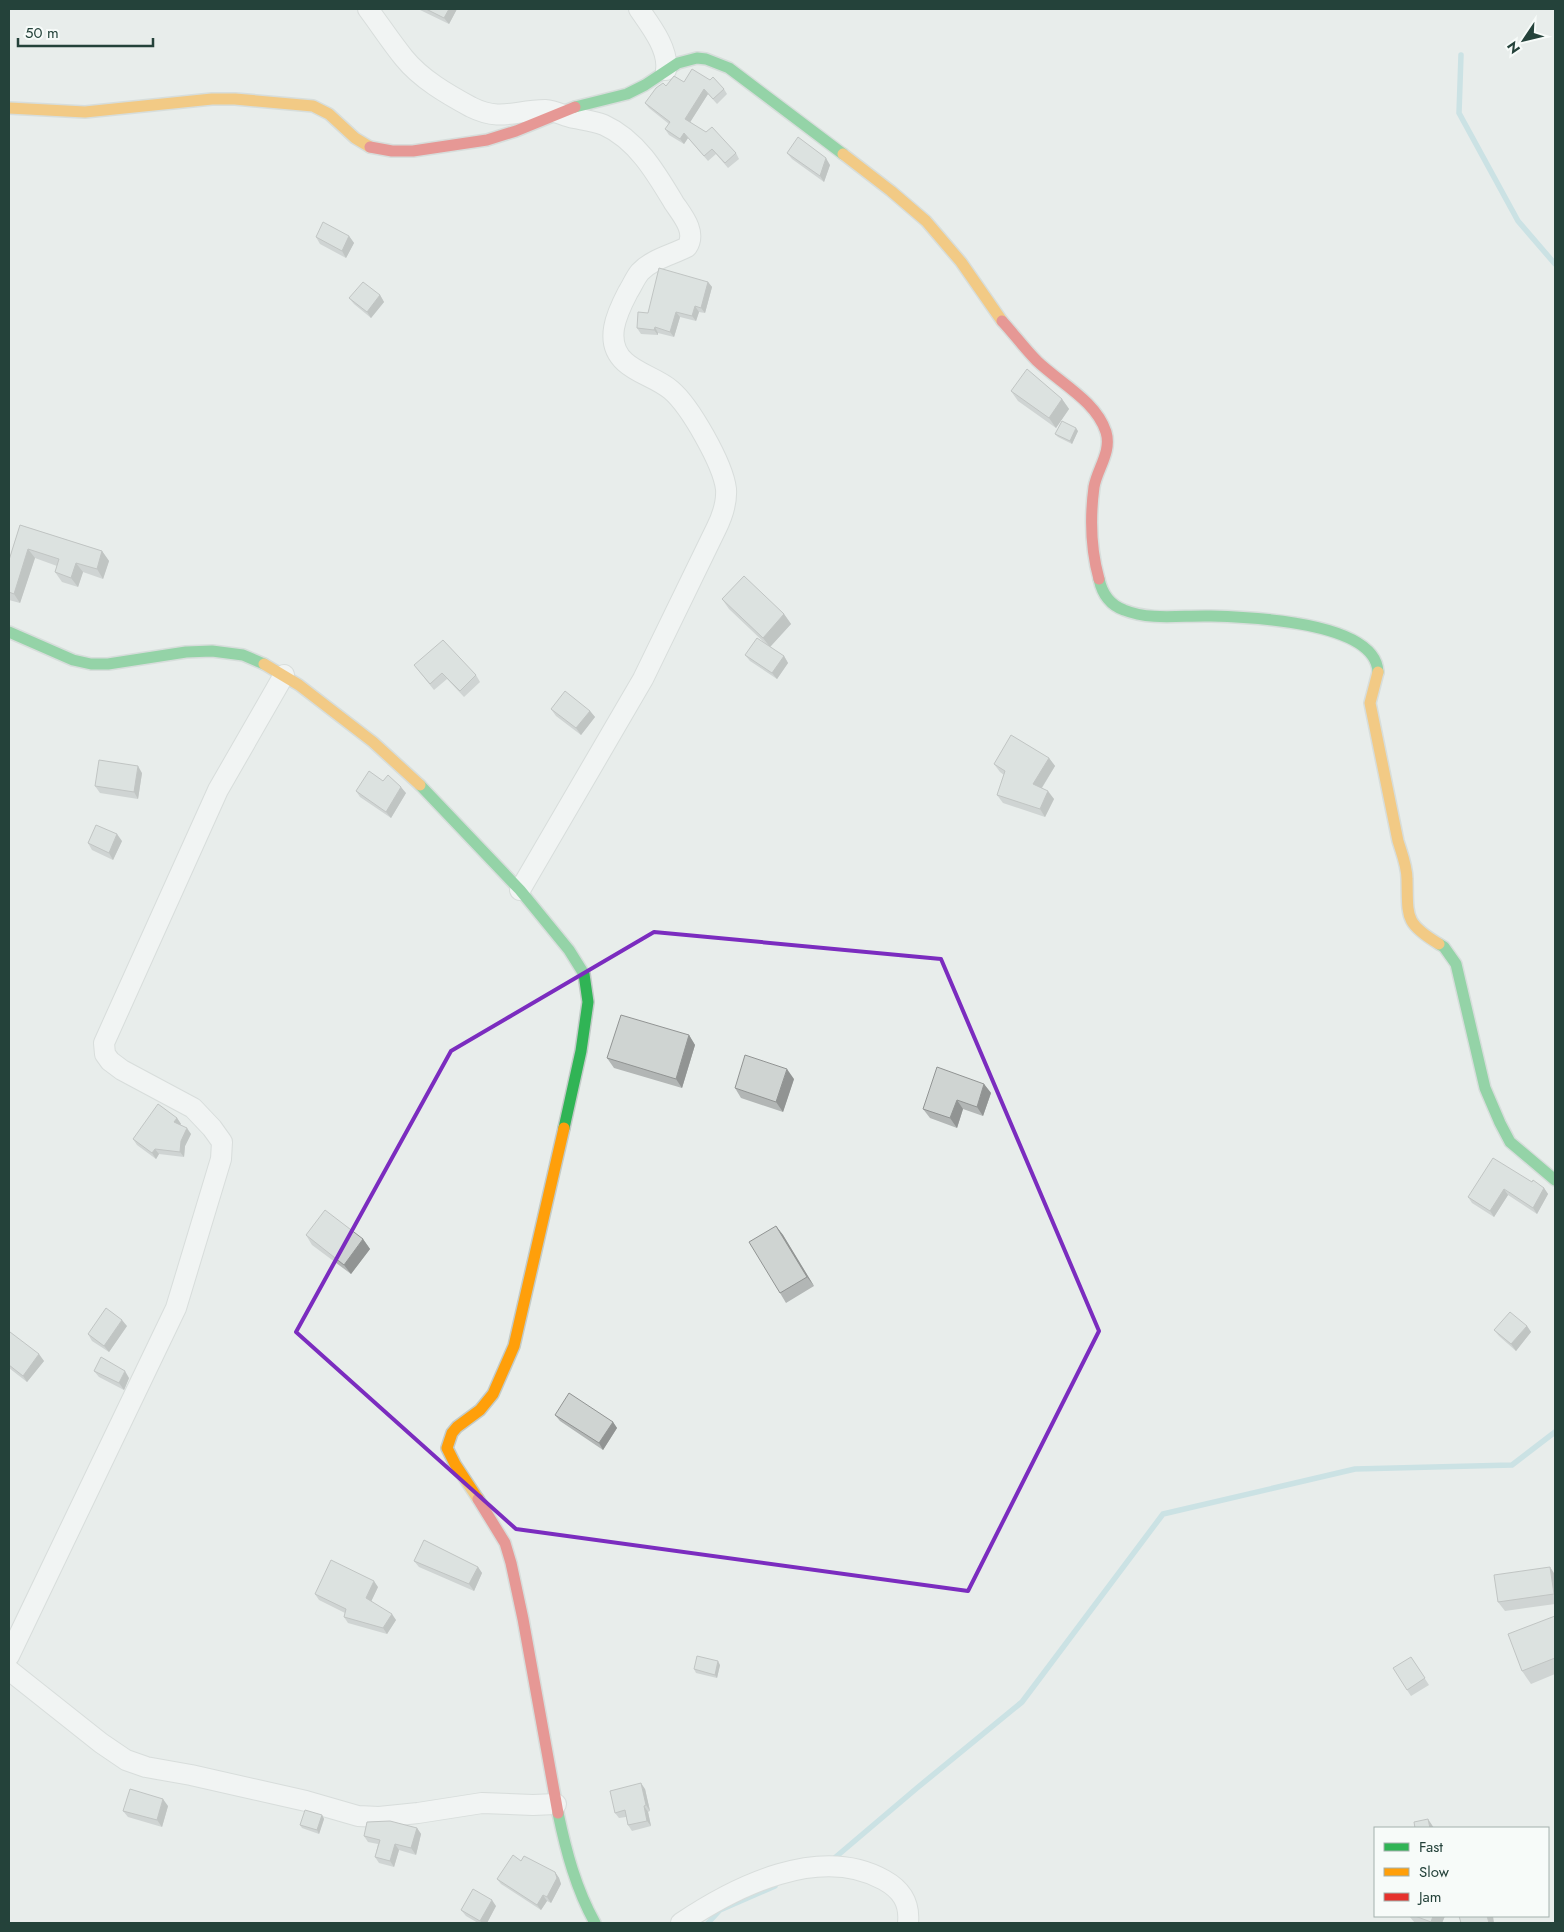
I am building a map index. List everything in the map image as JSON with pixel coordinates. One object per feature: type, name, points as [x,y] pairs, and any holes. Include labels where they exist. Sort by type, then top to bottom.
[{"type":"street","points":[[368,9],[404,58],[416,70],[446,93],[473,108],[491,115],[509,115],[545,110],[558,112],[565,116],[602,124],[629,140],[644,157],[687,223],[691,238],[687,247],[647,266],[640,272],[616,314],[613,328],[614,340],[617,352],[624,362],[670,389],[688,409],[702,432],[726,488],[722,517],[644,678],[520,890]]},
{"type":"street","points":[[639,9],[663,49],[666,57],[666,70]]},
{"type":"street","points":[[9,108],[85,112],[212,99],[235,99],[313,106],[333,116],[362,144],[385,151],[409,151],[491,139],[509,134],[558,112],[627,94],[655,80],[666,70],[697,58],[721,63],[911,206],[937,232],[1000,317],[1037,361],[1089,405],[1103,425],[1107,437],[1105,456],[1094,489],[1094,561],[1100,587],[1107,599],[1114,605],[1132,612],[1173,618],[1207,616],[1247,617],[1306,625],[1354,640],[1370,651],[1376,660],[1378,671],[1378,679],[1372,691],[1370,703],[1407,878],[1408,913],[1416,928],[1444,947],[1456,964],[1485,1088],[1510,1142],[1555,1180]]},
{"type":"street","points":[[9,632],[73,660],[91,664],[108,664],[186,652],[212,651],[243,655],[269,666],[300,685],[380,748],[420,785],[520,890],[578,962],[584,974],[587,989],[587,1010],[581,1051],[514,1346],[493,1394],[480,1410],[457,1427],[452,1433],[447,1448],[455,1464],[505,1543],[523,1619],[556,1804],[573,1873],[583,1901],[595,1923]]},
{"type":"street","points":[[9,1656],[176,1308],[221,1159],[222,1142],[193,1108],[122,1070],[110,1061],[105,1054],[104,1043],[218,790],[284,675]]},
{"type":"street","points":[[9,1670],[101,1743],[126,1760],[146,1767],[191,1775],[306,1801],[358,1816],[379,1817],[418,1813],[482,1803],[556,1804]]},
{"type":"street","points":[[681,1923],[703,1909],[751,1885],[809,1867],[840,1866],[859,1869],[892,1885],[903,1896],[909,1909],[908,1923]]},
{"type":"highlighted area","points":[[654,932],[941,959],[1099,1331],[968,1591],[516,1529],[296,1332],[451,1051]]},
{"type":"building","points":[[426,9],[449,9],[444,18]]},
{"type":"building","points":[[692,69],[710,80],[713,77],[724,89],[713,99],[704,89],[685,119],[706,132],[712,127],[736,153],[725,163],[712,149],[704,156],[684,133],[680,139],[665,129],[670,122],[645,103],[656,88],[663,83],[666,86],[674,76],[684,82]]},
{"type":"building","points":[[798,137],[826,158],[820,176],[787,153]]},
{"type":"building","points":[[323,222],[349,236],[342,251],[316,237]]},
{"type":"building","points":[[659,268],[708,282],[701,308],[695,306],[692,316],[676,312],[670,332],[655,327],[654,330],[637,328],[638,312],[648,313]]},
{"type":"building","points":[[363,282],[380,295],[367,312],[349,298]]},
{"type":"building","points":[[1027,369],[1062,399],[1049,418],[1011,391]]},
{"type":"building","points":[[1062,421],[1076,428],[1070,441],[1055,434]]},
{"type":"building","points":[[20,525],[102,551],[97,569],[76,563],[71,578],[55,572],[59,559],[28,549],[14,594],[9,592],[9,560]]},
{"type":"building","points":[[744,576],[784,614],[763,638],[722,599]]},
{"type":"building","points":[[757,638],[784,656],[772,673],[745,655]]},
{"type":"building","points":[[443,640],[476,675],[460,691],[442,673],[430,684],[414,665]]},
{"type":"building","points":[[565,691],[590,711],[576,728],[551,709]]},
{"type":"building","points":[[1011,735],[1049,758],[1033,784],[1048,791],[1040,809],[997,795],[1005,771],[994,764]]},
{"type":"building","points":[[99,760],[138,766],[134,792],[95,786]]},
{"type":"building","points":[[369,771],[383,781],[388,775],[401,787],[386,812],[356,791]]},
{"type":"building","points":[[96,825],[117,834],[109,853],[88,843]]},
{"type":"building","points":[[621,1015],[689,1035],[676,1079],[607,1058]]},
{"type":"building","points":[[745,1055],[787,1069],[776,1102],[735,1088]]},
{"type":"building","points":[[937,1067],[984,1084],[977,1107],[957,1100],[950,1118],[923,1109]]},
{"type":"building","points":[[158,1104],[177,1118],[174,1122],[187,1128],[181,1141],[180,1152],[155,1149],[152,1153],[133,1139]]},
{"type":"building","points":[[1493,1158],[1544,1188],[1533,1208],[1504,1189],[1490,1211],[1468,1197]]},
{"type":"building","points":[[325,1210],[363,1239],[344,1265],[306,1235]]},
{"type":"building","points":[[776,1226],[807,1277],[780,1293],[749,1242]]},
{"type":"building","points":[[106,1308],[122,1320],[104,1346],[88,1334]]},
{"type":"building","points":[[1510,1312],[1527,1326],[1511,1344],[1494,1330]]},
{"type":"building","points":[[10,1332],[39,1354],[23,1376],[9,1365]]},
{"type":"building","points":[[101,1357],[125,1371],[119,1383],[94,1371]]},
{"type":"building","points":[[569,1393],[613,1422],[599,1443],[555,1415]]},
{"type":"building","points":[[424,1540],[478,1567],[469,1584],[414,1561]]},
{"type":"building","points":[[331,1560],[374,1581],[366,1598],[392,1614],[383,1628],[344,1617],[346,1609],[315,1594]]},
{"type":"building","points":[[1550,1567],[1554,1594],[1498,1602],[1494,1575]]},
{"type":"building","points":[[1555,1616],[1555,1658],[1522,1671],[1508,1634]]},
{"type":"building","points":[[697,1656],[718,1661],[715,1675],[694,1669]]},
{"type":"building","points":[[1411,1657],[1425,1678],[1407,1690],[1393,1668]]},
{"type":"building","points":[[641,1783],[646,1805],[644,1806],[647,1821],[628,1825],[625,1810],[615,1813],[610,1791]]},
{"type":"building","points":[[130,1789],[163,1799],[157,1820],[123,1811]]},
{"type":"building","points":[[305,1810],[322,1815],[317,1830],[300,1825]]},
{"type":"building","points":[[1428,1819],[1430,1827],[1415,1827],[1414,1822]]},
{"type":"building","points":[[390,1821],[417,1828],[411,1848],[395,1844],[390,1861],[375,1857],[380,1840],[364,1836],[367,1822]]},
{"type":"building","points":[[513,1855],[521,1861],[524,1856],[555,1872],[557,1878],[547,1897],[543,1895],[537,1905],[497,1879]]},
{"type":"building","points":[[473,1889],[492,1900],[480,1921],[461,1910]]},
{"type":"building","points":[[1418,1917],[1433,1917],[1431,1922]]},
{"type":"building","points":[[1459,1917],[1487,1917],[1489,1923],[1461,1923]]},
{"type":"waterway","points":[[1461,55],[1459,113],[1518,221],[1555,264]]},
{"type":"waterway","points":[[831,1861],[1022,1702],[1163,1514],[1355,1469],[1512,1465],[1555,1432]]},
{"type":"waterway","points":[[708,1923],[720,1910],[775,1886]]},
{"type":"traffic: fast","points":[[575,107],[627,94],[645,85],[678,63],[697,58],[706,59],[729,68],[843,154]]},
{"type":"traffic: fast","points":[[1099,579],[1102,589],[1111,602],[1119,608],[1134,613],[1167,617],[1211,616],[1252,618],[1308,625],[1334,632],[1356,642],[1372,655],[1378,672]]},
{"type":"traffic: fast","points":[[9,632],[73,660],[91,664],[108,664],[186,652],[212,651],[243,655],[264,664]]},
{"type":"traffic: fast","points":[[420,785],[520,890],[569,950],[584,974],[588,1002],[581,1051],[564,1128]]},
{"type":"traffic: fast","points":[[1439,944],[1444,947],[1456,964],[1485,1088],[1500,1123],[1510,1142],[1555,1180]]},
{"type":"traffic: fast","points":[[558,1813],[572,1870],[582,1897],[595,1923]]},
{"type":"traffic: slow","points":[[9,108],[85,112],[212,99],[235,99],[313,106],[329,114],[355,138],[370,147]]},
{"type":"traffic: slow","points":[[843,154],[926,221],[961,262],[1002,321]]},
{"type":"traffic: slow","points":[[264,664],[299,685],[373,742],[420,785]]},
{"type":"traffic: slow","points":[[1378,672],[1370,703],[1398,841],[1406,869],[1408,911],[1410,918],[1419,930],[1439,944]]},
{"type":"traffic: slow","points":[[478,1499],[447,1448],[452,1433],[457,1427],[480,1410],[493,1394],[514,1346],[564,1128]]},
{"type":"traffic: jam","points":[[370,147],[392,151],[413,151],[487,140],[516,131],[575,107]]},
{"type":"traffic: jam","points":[[1002,321],[1037,361],[1086,402],[1101,421],[1106,432],[1106,453],[1094,487],[1092,510],[1093,545],[1099,579]]},
{"type":"traffic: jam","points":[[478,1499],[505,1543],[511,1563],[558,1813]]}]
